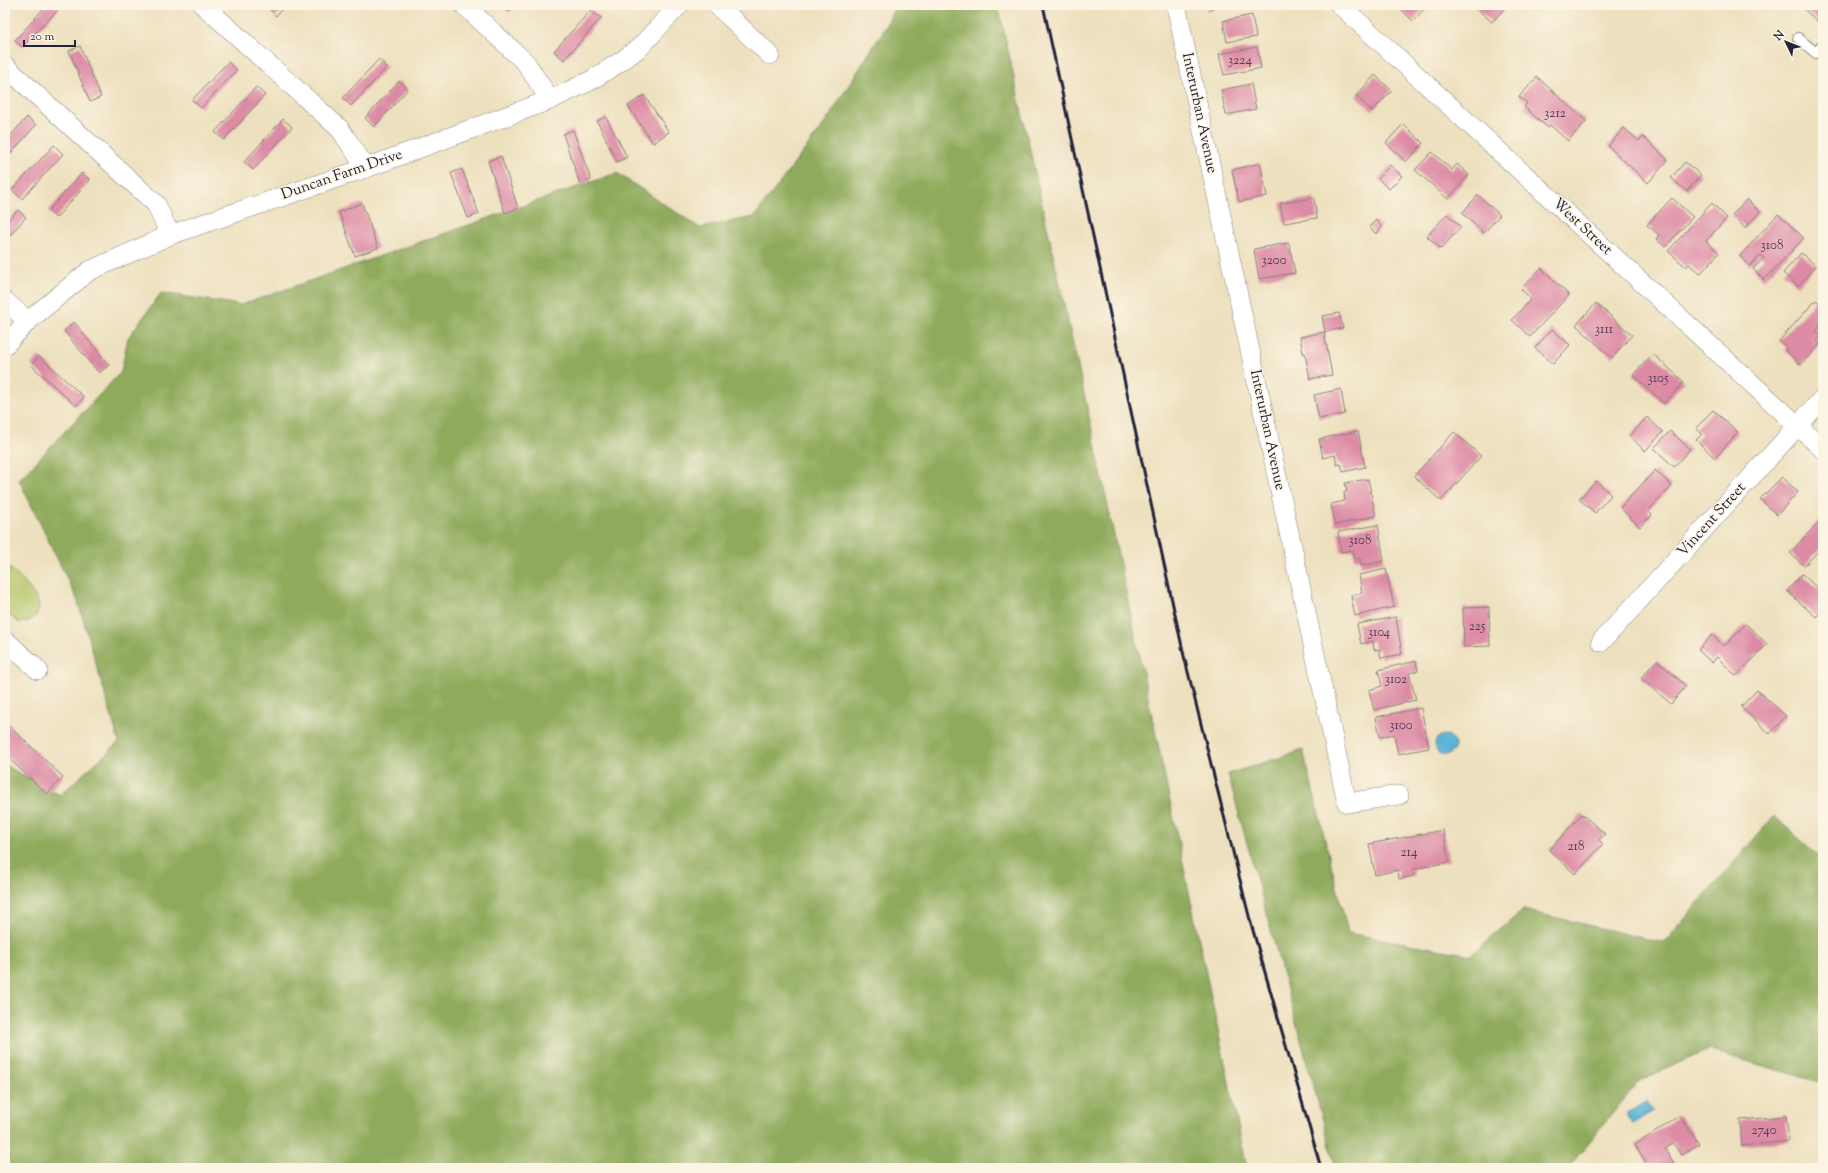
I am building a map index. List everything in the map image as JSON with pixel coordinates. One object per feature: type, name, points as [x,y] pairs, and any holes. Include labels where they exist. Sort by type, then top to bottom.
[{"type":"street","points":[[203,5],[340,129],[366,168]]},
{"type":"street","points":[[464,5],[526,63],[550,100]]},
{"type":"street","name":"Duncan Farm Drive","points":[[5,345],[28,321],[88,271],[170,235],[366,168],[550,100],[590,81],[623,60],[640,46],[679,5]]},
{"type":"street","points":[[717,5],[770,54]]},
{"type":"street","name":"Interurban Avenue","points":[[1176,5],[1347,803],[1399,795]]},
{"type":"street","name":"West Street","points":[[1340,5],[1823,449]]},
{"type":"street","points":[[5,66],[156,204],[170,235]]},
{"type":"street","points":[[5,301],[28,321]]},
{"type":"street","name":"Vincent Street","points":[[1601,642],[1823,398]]},
{"type":"street","points":[[5,640],[38,670]]},
{"type":"lane","points":[[1798,38],[1816,53],[1823,45]]},
{"type":"green space","points":[[895,5],[998,5],[1089,416],[1247,1168],[5,1168],[5,765],[60,795],[119,742],[77,599],[19,480],[121,372],[128,338],[161,293],[241,305],[617,173],[700,228],[754,217],[825,123],[887,25]]},
{"type":"green space","points":[[7,568],[11,569],[36,597],[39,610],[29,621],[19,623],[5,611],[5,571]]},
{"type":"green space","points":[[1303,750],[1348,933],[1471,955],[1523,910],[1664,943],[1774,816],[1823,860],[1823,1084],[1708,1050],[1639,1081],[1568,1168],[1336,1168],[1228,774]]},
{"type":"water","points":[[1445,735],[1452,738],[1455,745],[1452,752],[1445,755],[1438,752],[1435,745],[1438,738]]},
{"type":"water","points":[[1647,1101],[1653,1111],[1632,1124],[1626,1114]]},
{"type":"building","points":[[47,5],[55,5],[59,9],[22,47],[15,40]]},
{"type":"building","points":[[269,5],[285,5],[276,16],[267,7]]},
{"type":"building","points":[[501,5],[515,5],[508,12]]},
{"type":"building","points":[[1204,5],[1216,5],[1210,11]]},
{"type":"building","points":[[1396,5],[1428,5],[1413,21]]},
{"type":"building","points":[[1477,5],[1508,5],[1492,22],[1475,7]]},
{"type":"building","points":[[1806,5],[1823,5],[1823,24],[1821,25],[1803,8]]},
{"type":"building","points":[[591,10],[601,18],[564,60],[554,51]]},
{"type":"building","points":[[1252,15],[1256,37],[1227,42],[1223,21]]},
{"type":"building","points":[[80,46],[101,97],[90,102],[69,51]]},
{"type":"building","points":[[1257,47],[1261,68],[1224,75],[1219,54]]},
{"type":"building","points":[[379,59],[387,67],[351,106],[343,98]]},
{"type":"building","points":[[228,62],[237,70],[201,108],[192,100]]},
{"type":"building","points":[[1375,75],[1392,91],[1372,111],[1356,96]]},
{"type":"building","points":[[1537,77],[1586,121],[1568,141],[1550,125],[1548,128],[1524,107],[1527,103],[1519,97]]},
{"type":"building","points":[[399,81],[408,89],[374,127],[365,118]]},
{"type":"building","points":[[1251,84],[1256,109],[1226,115],[1221,90]]},
{"type":"building","points":[[256,87],[265,95],[224,140],[215,132]]},
{"type":"building","points":[[644,95],[669,132],[653,143],[628,106]]},
{"type":"building","points":[[27,117],[36,125],[5,160],[5,142]]},
{"type":"building","points":[[606,117],[627,157],[617,162],[597,121]]},
{"type":"building","points":[[283,119],[292,127],[253,170],[244,162]]},
{"type":"building","points":[[1403,124],[1423,143],[1406,162],[1386,143]]},
{"type":"building","points":[[1624,128],[1639,141],[1643,137],[1668,160],[1648,183],[1608,146]]},
{"type":"building","points":[[573,130],[591,180],[580,184],[563,134]]},
{"type":"building","points":[[54,145],[63,154],[22,199],[12,190]]},
{"type":"building","points":[[1432,152],[1452,170],[1457,164],[1469,175],[1448,199],[1415,170]]},
{"type":"building","points":[[501,156],[518,208],[505,213],[488,161]]},
{"type":"building","points":[[1685,162],[1701,175],[1687,191],[1671,178]]},
{"type":"building","points":[[1260,163],[1267,196],[1239,202],[1232,170]]},
{"type":"building","points":[[1390,165],[1402,176],[1389,189],[1378,179]]},
{"type":"building","points":[[462,169],[479,214],[468,218],[451,173]]},
{"type":"building","points":[[82,173],[90,180],[56,218],[48,211]]},
{"type":"building","points":[[1478,195],[1500,215],[1484,233],[1462,213]]},
{"type":"building","points":[[1314,198],[1317,218],[1284,223],[1280,203]]},
{"type":"building","points":[[1672,198],[1693,217],[1665,247],[1656,239],[1659,235],[1647,225]]},
{"type":"building","points":[[1747,199],[1760,212],[1745,228],[1732,215]]},
{"type":"building","points":[[362,203],[378,248],[355,256],[339,212]]},
{"type":"building","points":[[1712,203],[1727,218],[1706,241],[1719,253],[1700,274],[1689,264],[1686,267],[1668,251]]},
{"type":"building","points":[[18,210],[26,217],[5,241],[5,224]]},
{"type":"building","points":[[1447,214],[1461,227],[1441,249],[1427,236]]},
{"type":"building","points":[[1778,214],[1804,238],[1764,280],[1753,269],[1764,258],[1760,255],[1750,266],[1740,256]]},
{"type":"building","points":[[1376,220],[1382,227],[1376,234],[1369,227]]},
{"type":"building","points":[[1289,243],[1295,273],[1259,279],[1254,249]]},
{"type":"building","points":[[1801,253],[1816,266],[1798,286],[1783,273]]},
{"type":"building","points":[[1541,268],[1569,295],[1530,337],[1512,320],[1531,299],[1521,289]]},
{"type":"building","points":[[1816,300],[1823,307],[1823,323],[1816,331],[1822,335],[1817,340],[1820,344],[1801,365],[1785,350],[1787,348],[1779,341]]},
{"type":"building","points":[[1596,303],[1632,335],[1612,358],[1576,325]]},
{"type":"building","points":[[1339,313],[1343,328],[1325,332],[1322,316]]},
{"type":"building","points":[[74,322],[109,365],[99,373],[64,331]]},
{"type":"building","points":[[1552,329],[1570,345],[1553,364],[1535,348]]},
{"type":"building","points":[[1324,332],[1332,375],[1310,379],[1300,337]]},
{"type":"building","points":[[1653,354],[1684,382],[1664,404],[1633,375]]},
{"type":"building","points":[[39,356],[84,397],[76,406],[31,365]]},
{"type":"building","points":[[1341,389],[1345,414],[1319,419],[1314,395]]},
{"type":"building","points":[[1713,410],[1738,432],[1715,458],[1696,440],[1702,434],[1696,428]]},
{"type":"building","points":[[1647,417],[1663,432],[1645,451],[1630,436]]},
{"type":"building","points":[[1358,431],[1365,467],[1343,472],[1341,464],[1337,465],[1335,455],[1323,458],[1319,439]]},
{"type":"building","points":[[1670,431],[1690,449],[1674,467],[1654,448]]},
{"type":"building","points":[[1454,432],[1481,456],[1441,501],[1414,476]]},
{"type":"building","points":[[1655,470],[1672,486],[1648,511],[1652,515],[1640,527],[1620,508]]},
{"type":"building","points":[[1782,477],[1798,492],[1777,515],[1760,499]]},
{"type":"building","points":[[1368,479],[1376,516],[1335,525],[1331,504],[1345,501],[1344,492],[1347,492],[1345,483]]},
{"type":"building","points":[[1596,481],[1611,495],[1595,513],[1579,499]]},
{"type":"building","points":[[1820,520],[1823,524],[1823,546],[1804,566],[1790,553]]},
{"type":"building","points":[[1378,525],[1384,561],[1361,566],[1360,558],[1355,559],[1353,550],[1341,552],[1338,532]]},
{"type":"building","points":[[1386,569],[1394,607],[1355,616],[1351,596],[1362,593],[1359,575]]},
{"type":"building","points":[[1802,574],[1823,593],[1823,610],[1816,617],[1787,591]]},
{"type":"building","points":[[1489,607],[1490,646],[1464,647],[1463,608]]},
{"type":"building","points":[[1396,617],[1402,654],[1381,658],[1379,649],[1374,650],[1373,641],[1361,644],[1357,624]]},
{"type":"building","points":[[1746,624],[1767,644],[1736,676],[1717,657],[1712,663],[1698,650],[1712,635],[1724,646]]},
{"type":"building","points":[[1657,660],[1686,686],[1671,704],[1641,678]]},
{"type":"building","points":[[1416,661],[1418,671],[1409,673],[1416,700],[1374,710],[1369,690],[1382,686],[1378,670]]},
{"type":"building","points":[[1757,690],[1786,716],[1770,734],[1741,707]]},
{"type":"building","points":[[1421,708],[1429,748],[1398,754],[1394,734],[1380,737],[1376,717]]},
{"type":"building","points":[[7,724],[63,777],[47,794],[5,755],[5,726]]},
{"type":"building","points":[[1582,814],[1605,834],[1599,840],[1603,844],[1575,874],[1549,850]]},
{"type":"building","points":[[1443,830],[1449,862],[1413,869],[1414,876],[1399,879],[1398,870],[1375,875],[1369,844]]},
{"type":"building","points":[[1680,1116],[1699,1144],[1681,1155],[1673,1143],[1665,1149],[1677,1168],[1650,1168],[1635,1145]]},
{"type":"building","points":[[1786,1116],[1789,1141],[1742,1146],[1740,1120]]},
{"type":"railway","points":[[1043,5],[1184,656],[1250,920],[1321,1168]]}]
